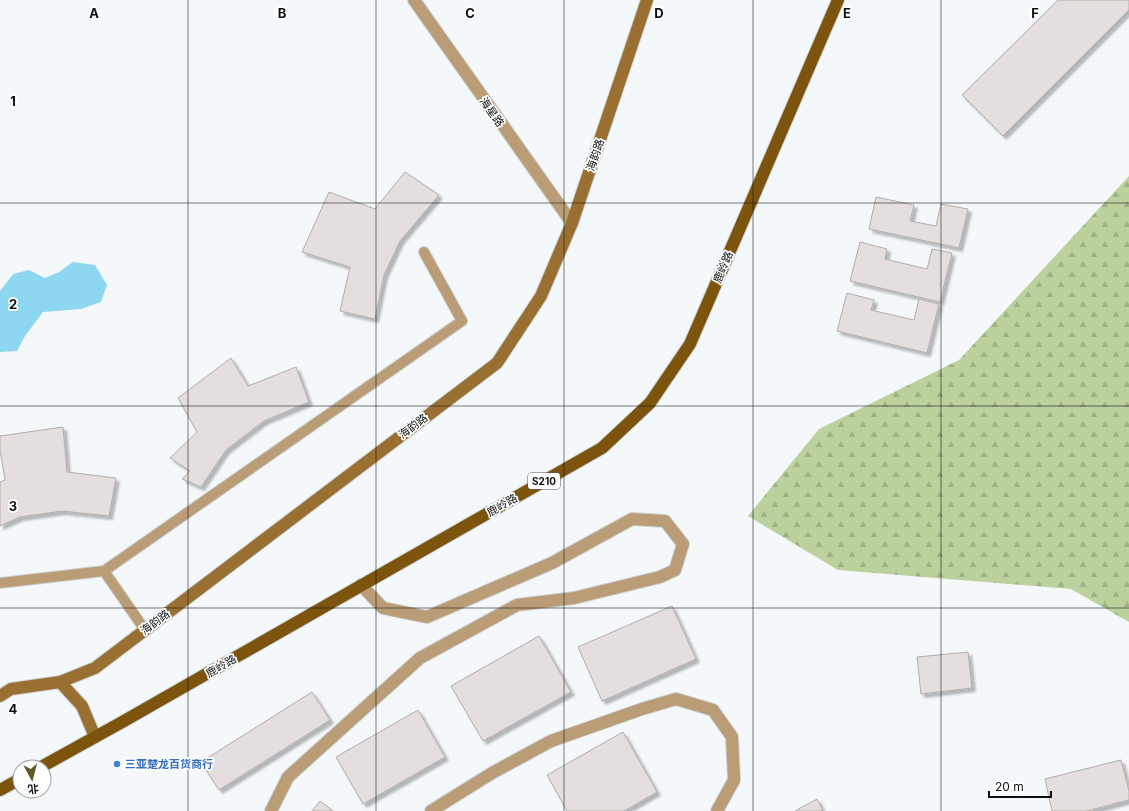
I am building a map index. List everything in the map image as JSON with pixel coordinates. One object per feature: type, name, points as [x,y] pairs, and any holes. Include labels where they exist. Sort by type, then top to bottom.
[{"type":"main road","name":"鹿岭路","points":[[52,761],[602,448],[650,403],[690,344],[838,0]]},
{"type":"main road","points":[[1,788],[12,783]]},
{"type":"street","name":"海星路","points":[[414,0],[572,223]]},
{"type":"street","name":"海韵路","points":[[0,696],[11,689],[60,682],[95,668],[497,363],[541,296],[572,223],[647,0]]},
{"type":"street","points":[[271,811],[288,777],[420,658],[517,605],[574,598],[660,577],[675,570],[683,544],[665,521],[632,519],[552,563],[427,617],[383,608],[361,585]]},
{"type":"street","points":[[60,682],[82,706],[95,737]]},
{"type":"street","points":[[430,811],[492,773],[551,741],[642,709],[676,699],[713,710],[732,737],[734,780],[717,811]]},
{"type":"lane","points":[[0,583],[104,571],[462,321],[424,252]]},
{"type":"lane","points":[[104,571],[145,630]]},
{"type":"green space","points":[[1129,176],[1129,622],[1071,589],[838,570],[748,516],[819,429],[959,360]]},
{"type":"water","points":[[73,262],[95,265],[107,285],[101,302],[81,309],[43,312],[25,336],[17,351],[0,352],[0,291],[13,274],[29,270],[45,278],[59,272]]},
{"type":"building","points":[[1058,0],[1129,0],[1129,10],[1003,136],[962,95]]},
{"type":"building","points":[[405,172],[439,195],[400,241],[384,275],[375,319],[340,311],[350,267],[302,252],[329,192],[375,209]]},
{"type":"building","points":[[876,197],[914,205],[910,221],[936,226],[941,204],[968,209],[959,248],[869,229]]},
{"type":"building","points":[[860,242],[887,249],[885,259],[927,269],[932,249],[952,253],[940,302],[850,281]]},
{"type":"building","points":[[847,293],[874,300],[871,310],[914,320],[919,299],[939,304],[927,353],[837,331]]},
{"type":"building","points":[[231,358],[248,386],[296,367],[309,402],[264,421],[226,450],[201,487],[182,479],[190,471],[170,458],[197,432],[178,398]]},
{"type":"building","points":[[63,427],[67,472],[116,478],[109,516],[62,511],[20,517],[0,526],[0,482],[5,480],[0,450],[0,436]]},
{"type":"building","points":[[672,606],[696,659],[602,701],[578,647]]},
{"type":"building","points":[[539,636],[571,692],[483,741],[451,686]]},
{"type":"building","points":[[968,652],[972,688],[921,694],[917,657]]},
{"type":"building","points":[[312,692],[330,720],[219,790],[201,762]]},
{"type":"building","points":[[418,710],[445,757],[363,804],[336,757]]},
{"type":"building","points":[[623,732],[657,792],[624,811],[567,811],[547,775]]},
{"type":"building","points":[[1121,760],[1129,791],[1129,800],[1087,811],[1052,811],[1045,779]]},
{"type":"building","points":[[817,799],[823,811],[795,811]]},
{"type":"building","points":[[320,801],[333,811],[312,811]]},
{"type":"place","name":"三亚楚龙百货商行","points":[[117,764]]}]
